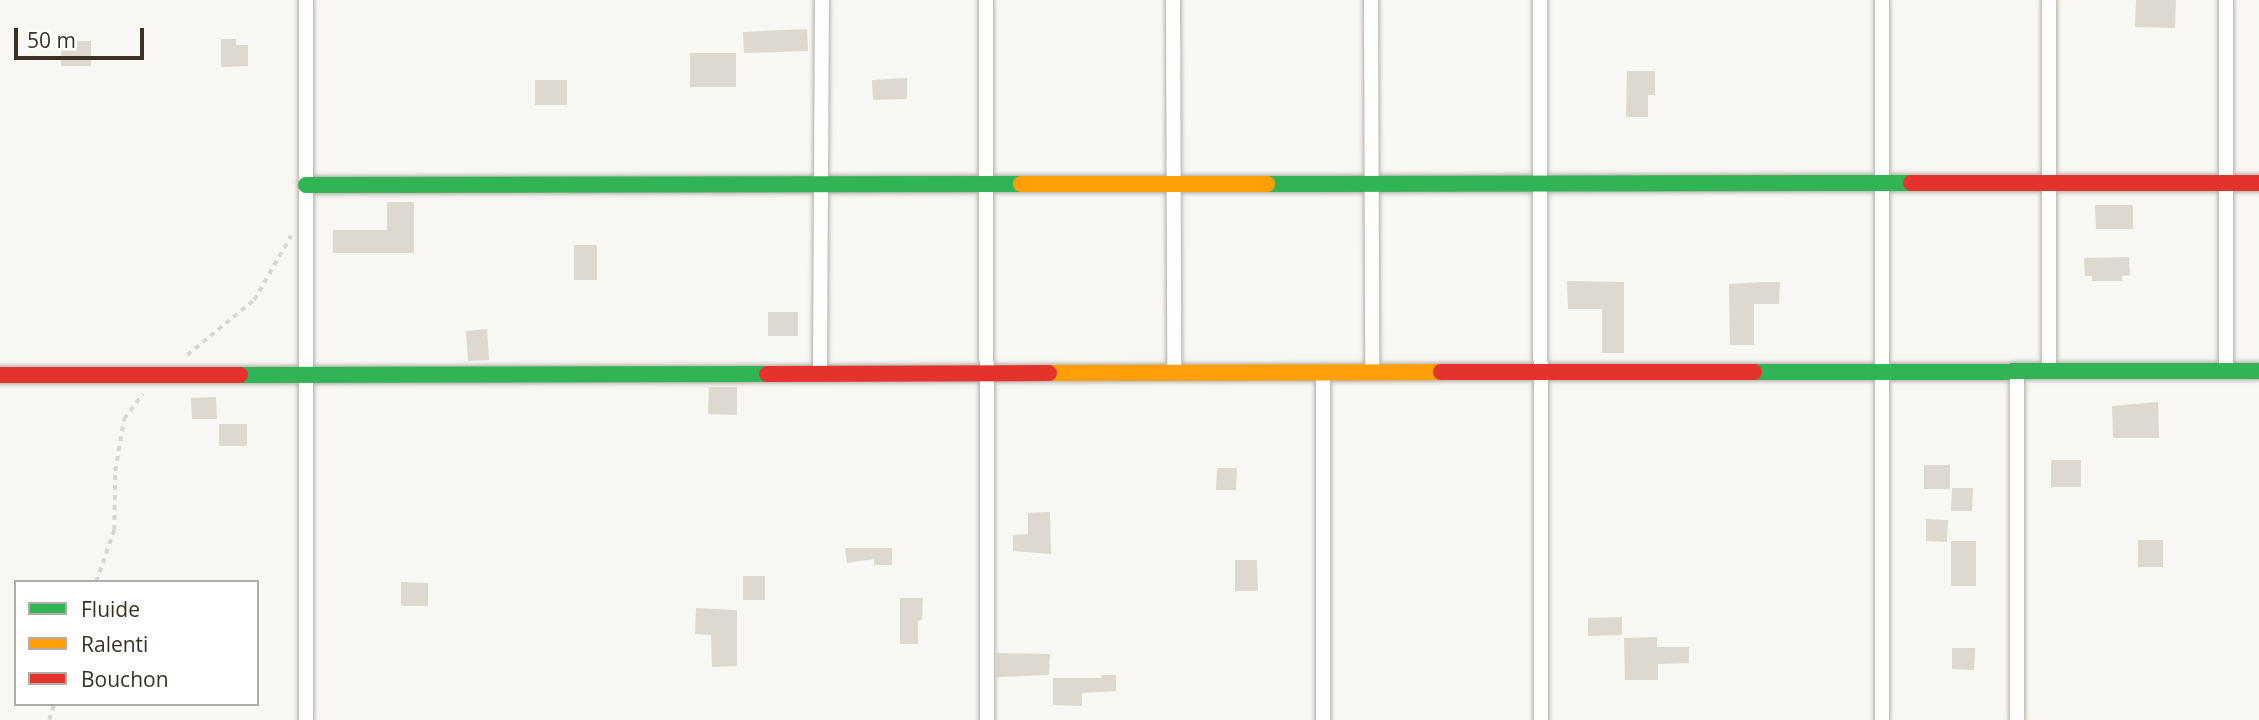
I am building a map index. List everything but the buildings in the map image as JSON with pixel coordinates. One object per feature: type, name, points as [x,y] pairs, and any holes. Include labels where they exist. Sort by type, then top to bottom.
[{"type":"street","points":[[306,0],[306,720]]},
{"type":"street","points":[[820,372],[822,0]]},
{"type":"street","points":[[986,0],[987,720]]},
{"type":"street","points":[[1173,0],[1174,372]]},
{"type":"street","points":[[1371,0],[1372,372]]},
{"type":"street","points":[[1540,0],[1541,720]]},
{"type":"street","points":[[1882,0],[1882,720]]},
{"type":"street","points":[[2049,0],[2049,371]]},
{"type":"street","points":[[2226,0],[2226,371]]},
{"type":"street","points":[[306,185],[2259,183]]},
{"type":"street","points":[[0,374],[2259,371]]},
{"type":"street","points":[[1322,372],[1323,720]]},
{"type":"street","points":[[2017,372],[2017,720]]},
{"type":"traffic: fast","points":[[1267,184],[1911,183]]},
{"type":"traffic: fast","points":[[306,185],[1021,184]]},
{"type":"traffic: fast","points":[[1754,372],[2259,371]]},
{"type":"traffic: fast","points":[[240,375],[767,374]]},
{"type":"traffic: slow","points":[[1021,184],[1267,184]]},
{"type":"traffic: slow","points":[[1049,373],[1441,372]]},
{"type":"traffic: jam","points":[[1911,183],[2259,183]]},
{"type":"traffic: jam","points":[[1441,372],[1754,372]]},
{"type":"traffic: jam","points":[[767,374],[1049,373]]},
{"type":"traffic: jam","points":[[0,375],[240,375]]}]
